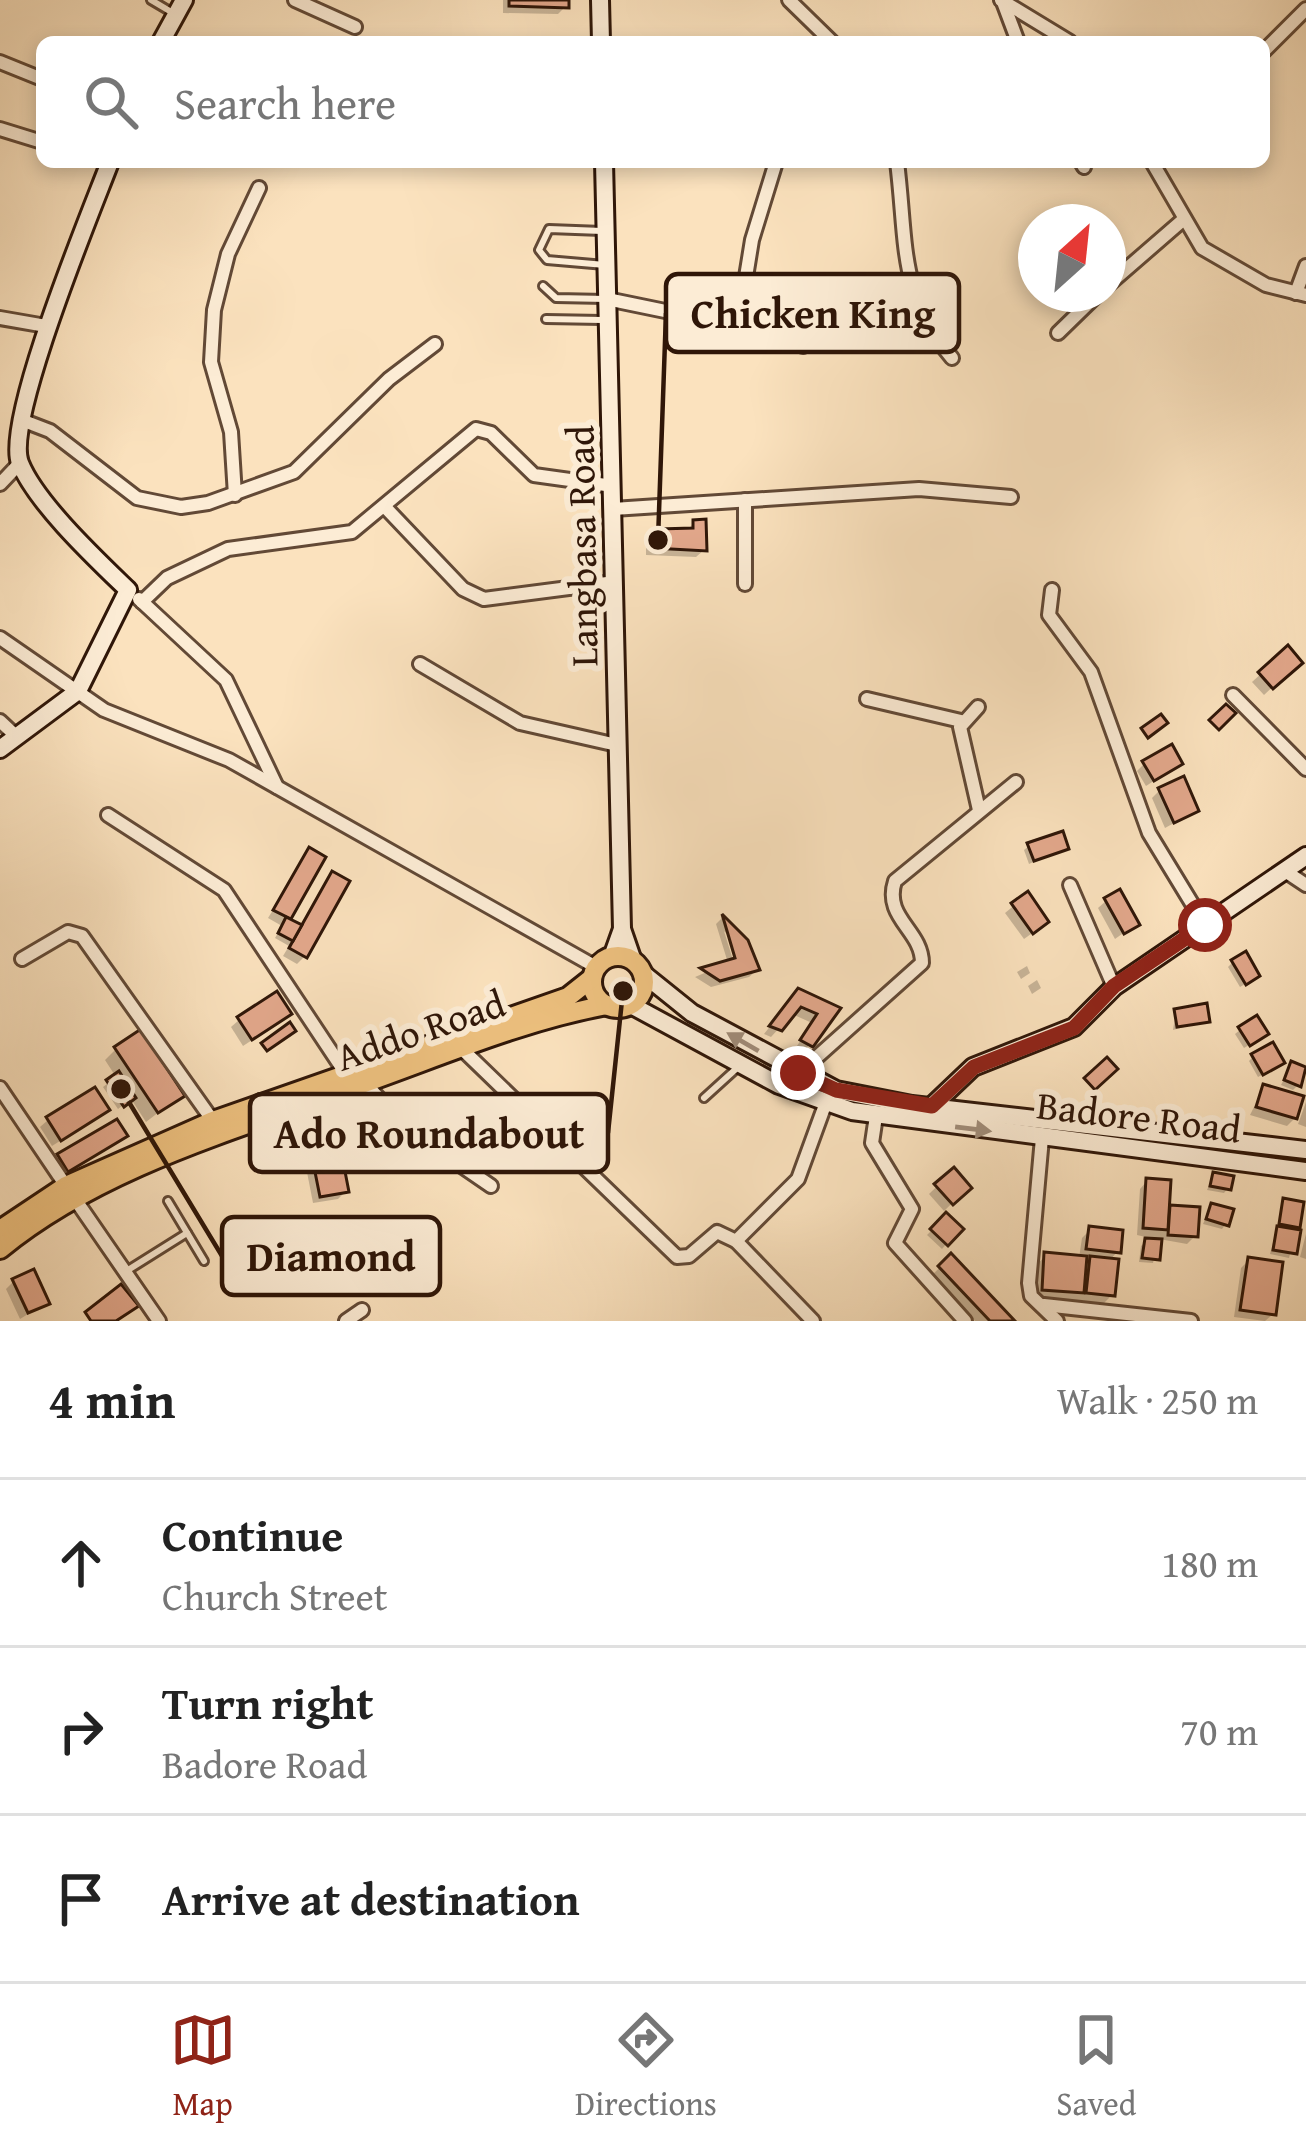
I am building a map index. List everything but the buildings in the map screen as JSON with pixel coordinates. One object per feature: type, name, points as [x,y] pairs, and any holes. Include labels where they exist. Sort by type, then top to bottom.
[{"type":"main road","points":[[607,1005],[597,998],[600,967],[639,969],[631,1005]]},
{"type":"main road","name":"Addo Road","points":[[0,1230],[213,1121],[578,993],[600,967]]},
{"type":"main road","name":"Addo Road","points":[[0,1249],[71,1192],[461,1048],[607,1005],[631,1005]]},
{"type":"street","points":[[295,0],[355,27]]},
{"type":"street","points":[[600,0],[601,36]]},
{"type":"street","points":[[790,0],[826,36]]},
{"type":"street","points":[[1002,1],[1016,36]]},
{"type":"street","points":[[1002,1],[1060,36]]},
{"type":"street","points":[[164,36],[180,7]]},
{"type":"street","points":[[1270,45],[1306,9]]},
{"type":"street","points":[[0,62],[36,77]]},
{"type":"street","points":[[0,129],[36,140]]},
{"type":"street","points":[[107,168],[46,326],[16,440],[20,464],[82,547],[226,680],[278,788]]},
{"type":"street","name":"Langbasa Road","points":[[604,168],[622,929]]},
{"type":"street","points":[[738,326],[752,240],[774,168]]},
{"type":"street","points":[[898,168],[912,296],[952,358]]},
{"type":"street","points":[[1155,168],[1202,248],[1266,285],[1301,294],[1306,266]]},
{"type":"street","points":[[236,495],[231,432],[211,362],[214,310],[228,254],[259,188]]},
{"type":"street","points":[[1126,269],[1184,219]]},
{"type":"street","points":[[607,299],[738,326],[803,346]]},
{"type":"street","points":[[1058,333],[1080,312]]},
{"type":"street","points":[[0,318],[46,326]]},
{"type":"street","points":[[24,421],[50,431],[95,470],[158,505],[181,507],[236,495],[294,472],[337,426],[435,344]]},
{"type":"street","points":[[0,749],[78,691],[135,596],[197,560],[227,549],[338,537],[386,508],[476,429],[484,428],[534,475],[613,486]]},
{"type":"street","points":[[0,484],[20,464]]},
{"type":"street","points":[[613,509],[934,489],[1012,497]]},
{"type":"street","points":[[745,500],[745,584]]},
{"type":"street","points":[[386,508],[463,589],[484,599],[615,582]]},
{"type":"street","points":[[1052,590],[1049,615],[1091,672],[1149,832],[1205,925]]},
{"type":"street","points":[[0,638],[104,710],[190,741],[600,967],[622,929]]},
{"type":"street","points":[[420,664],[520,723],[617,745]]},
{"type":"street","points":[[1233,695],[1306,769]]},
{"type":"street","points":[[867,699],[961,721]]},
{"type":"street","points":[[961,721],[978,707]]},
{"type":"street","points":[[0,721],[17,737]]},
{"type":"street","points":[[961,721],[979,810]]},
{"type":"street","points":[[798,1073],[922,963],[920,949],[893,911],[895,880],[1016,782]]},
{"type":"street","points":[[108,815],[224,890],[346,1074]]},
{"type":"street","points":[[932,1106],[974,1067],[1074,1028],[1114,986],[1306,856]]},
{"type":"street","points":[[1286,871],[1306,885]]},
{"type":"street","points":[[1070,885],[1114,986]]},
{"type":"street","points":[[622,929],[639,969]]},
{"type":"street","points":[[22,959],[68,932],[82,936],[213,1121]]},
{"type":"street","name":"Badore Road","points":[[639,969],[692,1013],[836,1090],[932,1106],[1306,1150]]},
{"type":"street","name":"Badore Road","points":[[631,1005],[825,1105],[876,1116],[1306,1171]]},
{"type":"street","points":[[461,1048],[581,1159],[668,1252],[688,1256],[717,1232],[736,1240],[813,1321]]},
{"type":"street","points":[[365,1083],[405,1127],[491,1186]]},
{"type":"street","points":[[0,1088],[159,1321]]},
{"type":"street","points":[[736,1240],[798,1179],[825,1105]]},
{"type":"street","points":[[0,1120],[14,1109]]},
{"type":"street","points":[[876,1116],[872,1143],[912,1209],[895,1244],[965,1321]]},
{"type":"street","points":[[1042,1138],[1029,1283],[1031,1296],[1057,1321]]},
{"type":"street","points":[[1043,1304],[1191,1321]]},
{"type":"street","points":[[346,1321],[362,1310]]},
{"type":"lane","points":[[151,0],[180,7]]},
{"type":"lane","points":[[605,231],[549,229],[539,250],[547,260],[606,265]]},
{"type":"lane","points":[[543,286],[556,298],[607,299]]},
{"type":"lane","points":[[546,319],[608,320]]},
{"type":"lane","points":[[704,1098],[740,1062]]},
{"type":"lane","points":[[168,1201],[204,1261]]},
{"type":"lane","points":[[125,1272],[187,1233]]},
{"type":"place","name":"Chicken King","points":[[658,540]]},
{"type":"place","name":"Ado Roundabout","points":[[623,991]]},
{"type":"place","name":"Diamond","points":[[121,1089]]},
{"type":"route","points":[[798,1073],[836,1090],[932,1106],[974,1067],[1074,1028],[1114,986],[1133,978],[1205,925]]}]
